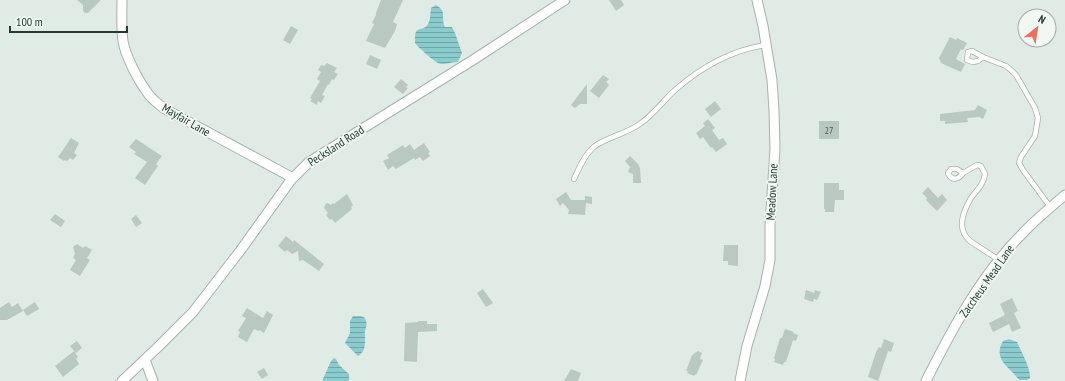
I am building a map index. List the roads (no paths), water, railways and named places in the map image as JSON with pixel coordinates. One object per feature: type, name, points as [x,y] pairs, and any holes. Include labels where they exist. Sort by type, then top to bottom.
[{"type":"street","name":"Mayfair Lane","points":[[122,0],[123,42],[127,55],[147,92],[155,101],[165,109],[293,178]]},
{"type":"street","name":"Pecksland Road","points":[[122,381],[193,312],[293,178],[304,166],[322,153],[544,15],[565,0]]},
{"type":"street","name":"Meadow Lane","points":[[740,381],[747,346],[767,279],[770,260],[770,226],[775,149],[772,80],[757,0]]},
{"type":"street","name":"Zaccheus Mead Lane","points":[[926,381],[964,312],[999,260],[1021,234],[1065,195]]},
{"type":"street","points":[[145,360],[154,381]]},
{"type":"lane","points":[[574,179],[588,154],[594,147],[602,142],[628,132],[642,122],[674,91],[702,70],[741,50],[766,45]]},
{"type":"lane","points":[[983,57],[999,62],[1011,70],[1016,75],[1035,108],[1038,118],[1035,136],[1021,157],[1019,163],[1051,208]]},
{"type":"lane","points":[[963,173],[977,165],[981,166],[985,174],[982,184],[972,198],[964,214],[962,231],[970,241],[999,260]]},
{"type":"water","points":[[436,5],[442,10],[445,27],[452,27],[455,33],[462,53],[458,62],[440,64],[415,43],[417,30],[426,27],[430,18],[431,8]]},
{"type":"water","points":[[353,316],[361,316],[365,318],[367,323],[364,347],[361,354],[358,356],[345,343],[350,333],[350,321]]},
{"type":"water","points":[[1009,339],[1017,342],[1025,360],[1030,374],[1030,378],[1027,380],[1019,380],[1001,358],[1000,348],[1003,341]]},
{"type":"water","points":[[334,358],[349,374],[349,381],[322,381],[331,361]]}]
